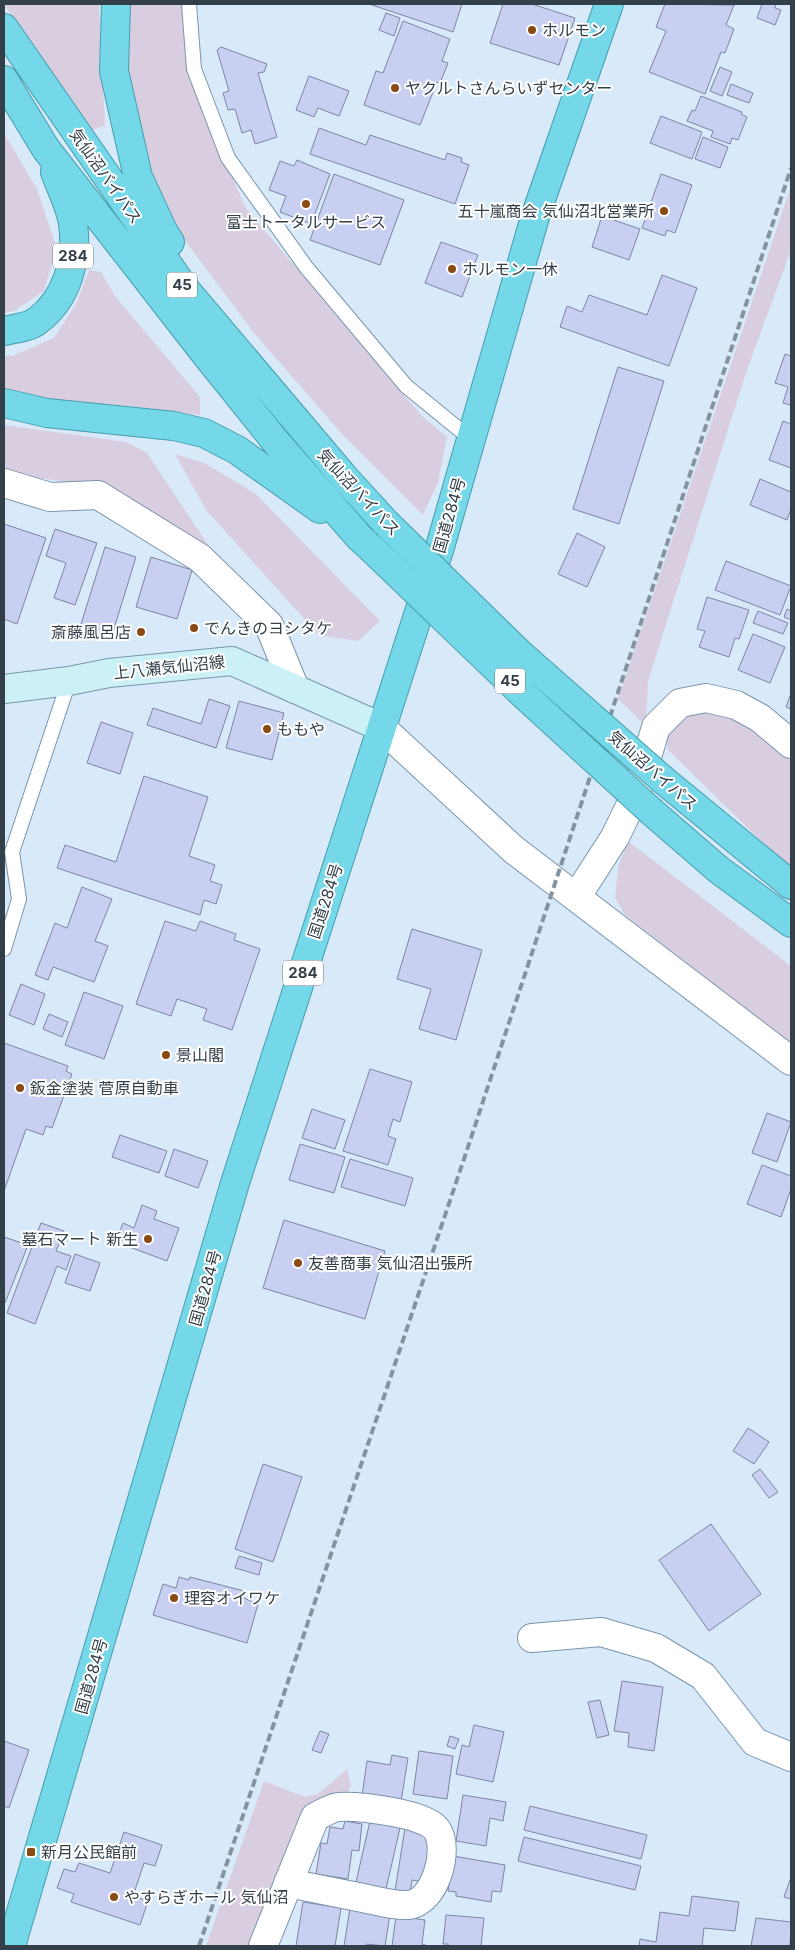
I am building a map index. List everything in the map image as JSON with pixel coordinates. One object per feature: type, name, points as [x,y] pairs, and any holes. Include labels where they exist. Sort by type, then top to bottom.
[{"type":"highway","points":[[116,4],[114,71],[138,177],[162,231],[344,477]]},
{"type":"highway","name":"国道284号","points":[[12,1946],[235,1183],[440,547],[535,217],[609,4]]},
{"type":"highway","name":"気仙沼バイパス","points":[[4,28],[185,289],[344,477],[386,523],[519,653],[662,779],[791,885]]},
{"type":"highway","name":"気仙沼バイパス","points":[[4,80],[46,149],[276,442],[366,543],[524,695],[652,812],[719,870],[791,923]]},
{"type":"highway","name":"284","points":[[4,331],[36,323],[57,301],[70,275],[74,252],[73,223],[46,149]]},
{"type":"highway","points":[[4,403],[47,413],[174,426],[204,433],[237,450],[366,543]]},
{"type":"main road","name":"上八瀬気仙沼線","points":[[4,689],[69,681],[109,673],[232,661],[381,727]]},
{"type":"street","points":[[4,482],[50,496],[98,495],[200,558],[269,624],[295,689]]},
{"type":"street","points":[[577,896],[615,837],[636,794],[656,727],[680,703],[706,698],[736,705],[760,718],[791,744]]},
{"type":"street","points":[[381,727],[514,850],[577,896],[635,944],[791,1062]]},
{"type":"street","points":[[532,1638],[601,1632],[656,1648],[703,1676],[755,1742],[791,1757]]},
{"type":"street","points":[[263,1946],[315,1817],[337,1807],[358,1807],[416,1817],[429,1822],[438,1830],[441,1850],[438,1877],[427,1897],[409,1905],[288,1884]]},
{"type":"lane","points":[[189,4],[194,69],[228,158],[306,267],[406,386],[471,439]]},
{"type":"lane","points":[[4,949],[19,899],[12,852],[69,681]]},
{"type":"shaded area","points":[[4,4],[99,4],[105,126],[88,131]]},
{"type":"shaded area","points":[[126,4],[186,4],[207,117],[245,207],[424,418],[447,437],[438,482],[423,515],[342,434],[254,333],[183,238],[147,164],[126,87]]},
{"type":"shaded area","points":[[4,133],[37,189],[55,243],[44,291],[14,311],[4,313]]},
{"type":"shaded area","points":[[791,186],[791,250],[747,370],[648,681],[646,726],[618,699]]},
{"type":"shaded area","points":[[89,270],[101,272],[115,296],[200,397],[200,415],[131,406],[71,405],[4,393],[4,355],[12,356],[54,338],[76,304]]},
{"type":"shaded area","points":[[4,425],[126,442],[147,453],[215,555],[110,487],[38,478],[4,470]]},
{"type":"shaded area","points":[[175,454],[204,463],[255,493],[380,621],[358,641],[319,635],[206,510]]},
{"type":"shaded area","points":[[708,708],[727,711],[759,732],[791,759],[791,867],[757,837],[668,750],[667,740],[672,726],[684,717]]},
{"type":"shaded area","points":[[628,841],[791,966],[791,1043],[625,915],[615,898],[618,867]]},
{"type":"shaded area","points":[[347,1769],[351,1787],[255,1946],[206,1946],[264,1781],[305,1797],[318,1794]]},
{"type":"building","points":[[369,4],[462,4],[453,32]]},
{"type":"building","name":"ホルモン","points":[[503,4],[532,4],[575,18],[559,65],[490,43]]},
{"type":"building","points":[[665,4],[734,5],[726,25],[734,29],[725,53],[721,52],[705,94],[649,72],[666,31],[656,27]]},
{"type":"building","points":[[762,4],[776,4],[775,8],[781,10],[775,25],[757,18]]},
{"type":"building","points":[[386,13],[400,18],[394,36],[379,30]]},
{"type":"building","points":[[403,21],[450,39],[442,61],[448,63],[440,83],[437,82],[420,125],[364,105],[376,71],[383,73]]},
{"type":"building","points":[[221,47],[267,64],[264,72],[258,73],[277,137],[255,144],[251,130],[242,133],[235,109],[228,110],[223,93],[229,91],[217,50]]},
{"type":"building","points":[[720,67],[732,72],[722,96],[710,91]]},
{"type":"building","points":[[309,76],[349,91],[339,116],[318,108],[314,117],[296,110]]},
{"type":"building","points":[[731,84],[753,93],[749,103],[727,95]]},
{"type":"building","points":[[701,96],[742,112],[741,114],[747,117],[738,140],[732,138],[730,144],[711,137],[713,131],[687,121],[692,110],[695,111]]},
{"type":"building","points":[[661,116],[702,132],[692,159],[650,143]]},
{"type":"building","points":[[319,128],[366,145],[370,135],[445,160],[447,153],[462,158],[461,162],[469,165],[455,204],[310,154]]},
{"type":"building","points":[[703,137],[728,147],[720,168],[695,159]]},
{"type":"building","points":[[297,160],[330,174],[311,224],[280,212],[286,196],[269,190],[280,161],[294,166]]},
{"type":"building","points":[[334,174],[404,200],[380,265],[310,240]]},
{"type":"building","points":[[661,174],[692,185],[675,233],[667,230],[665,236],[642,228]]},
{"type":"building","points":[[602,216],[640,229],[629,260],[592,247]]},
{"type":"building","name":"ホルモン一休","points":[[441,242],[478,255],[462,297],[425,283]]},
{"type":"building","points":[[662,275],[697,288],[669,366],[560,327],[567,306],[582,312],[589,295],[647,315]]},
{"type":"building","points":[[785,354],[791,356],[791,405],[783,403],[788,387],[775,383]]},
{"type":"building","points":[[618,367],[664,381],[619,524],[573,509]]},
{"type":"building","points":[[783,421],[791,424],[791,468],[769,460]]},
{"type":"building","points":[[760,479],[791,492],[791,509],[787,520],[750,505]]},
{"type":"building","points":[[4,524],[46,538],[17,624],[4,619]]},
{"type":"building","points":[[55,529],[97,543],[75,605],[54,598],[66,563],[46,556]]},
{"type":"building","points":[[577,533],[605,547],[587,587],[558,574]]},
{"type":"building","points":[[105,547],[136,557],[113,632],[77,637]]},
{"type":"building","points":[[151,557],[192,570],[177,619],[136,607]]},
{"type":"building","points":[[726,561],[791,586],[780,615],[715,590]]},
{"type":"building","points":[[707,597],[749,610],[739,639],[735,638],[729,657],[699,647],[705,631],[697,629]]},
{"type":"building","points":[[787,609],[791,611],[791,620],[784,617]]},
{"type":"building","points":[[758,611],[788,623],[783,634],[753,623]]},
{"type":"building","points":[[753,634],[785,647],[770,683],[738,670]]},
{"type":"building","points":[[791,693],[791,709],[786,707]]},
{"type":"building","points":[[209,699],[230,706],[216,748],[147,725],[153,708],[201,724]]},
{"type":"building","points":[[239,701],[284,713],[272,760],[226,748]]},
{"type":"building","points":[[101,722],[133,733],[120,774],[87,763]]},
{"type":"building","points":[[144,776],[208,797],[189,856],[215,865],[210,881],[222,885],[216,904],[204,900],[200,915],[57,868],[65,845],[116,862]]},
{"type":"building","points":[[82,887],[112,899],[95,941],[108,946],[94,982],[53,967],[48,980],[35,975],[55,923],[67,928]]},
{"type":"building","points":[[165,921],[196,931],[200,921],[236,934],[234,940],[260,949],[232,1030],[203,1020],[207,1009],[177,999],[171,1016],[136,1004]]},
{"type":"building","points":[[412,929],[482,950],[456,1040],[419,1029],[431,989],[397,979]]},
{"type":"building","points":[[21,984],[45,994],[34,1025],[9,1015]]},
{"type":"building","points":[[84,992],[123,1006],[104,1059],[65,1045]]},
{"type":"building","points":[[49,1014],[68,1022],[62,1037],[43,1029]]},
{"type":"building","points":[[4,1043],[68,1066],[66,1071],[72,1074],[52,1128],[46,1126],[43,1135],[26,1129],[4,1191]]},
{"type":"building","points":[[370,1069],[412,1082],[400,1122],[393,1119],[388,1136],[396,1139],[388,1165],[343,1151]]},
{"type":"building","points":[[312,1109],[345,1120],[335,1149],[302,1138]]},
{"type":"building","points":[[767,1113],[791,1122],[777,1162],[752,1153]]},
{"type":"building","points":[[120,1135],[167,1151],[159,1173],[112,1157]]},
{"type":"building","points":[[300,1144],[345,1157],[334,1193],[289,1180]]},
{"type":"building","points":[[174,1149],[208,1161],[198,1188],[165,1176]]},
{"type":"building","points":[[350,1159],[413,1178],[405,1206],[341,1187]]},
{"type":"building","points":[[762,1165],[791,1176],[791,1189],[781,1217],[747,1204]]},
{"type":"building","points":[[142,1205],[157,1211],[154,1219],[179,1228],[167,1261],[124,1245],[125,1241],[117,1238],[123,1223],[134,1228]]},
{"type":"building","points":[[284,1220],[385,1251],[365,1319],[263,1288]]},
{"type":"building","points":[[41,1223],[64,1231],[56,1251],[71,1256],[66,1270],[57,1266],[35,1324],[7,1313]]},
{"type":"building","points":[[4,1237],[28,1245],[5,1303],[4,1303]]},
{"type":"building","points":[[75,1254],[100,1263],[90,1291],[65,1283]]},
{"type":"building","points":[[748,1428],[769,1442],[754,1464],[733,1451]]},
{"type":"building","points":[[263,1464],[302,1477],[273,1562],[235,1549]]},
{"type":"building","points":[[760,1469],[778,1492],[769,1498],[752,1475]]},
{"type":"building","points":[[711,1524],[761,1594],[709,1631],[659,1560]]},
{"type":"building","points":[[239,1556],[262,1563],[259,1575],[235,1568]]},
{"type":"building","points":[[179,1577],[189,1580],[190,1577],[244,1591],[244,1598],[258,1604],[247,1643],[153,1615],[163,1584],[176,1588]]},
{"type":"building","points":[[622,1681],[663,1687],[654,1751],[628,1747],[629,1733],[614,1731]]},
{"type":"building","points":[[600,1700],[609,1735],[597,1738],[588,1702]]},
{"type":"building","points":[[474,1725],[504,1732],[493,1782],[456,1774],[462,1745],[469,1747]]},
{"type":"building","points":[[320,1731],[329,1734],[321,1753],[312,1750]]},
{"type":"building","points":[[450,1736],[459,1739],[455,1749],[447,1746]]},
{"type":"building","points":[[4,1741],[29,1750],[9,1808],[4,1806]]},
{"type":"building","points":[[419,1751],[453,1756],[447,1799],[413,1794]]},
{"type":"building","points":[[392,1755],[408,1758],[401,1802],[362,1796],[367,1761],[390,1765]]},
{"type":"building","points":[[463,1795],[506,1802],[503,1821],[490,1818],[486,1846],[456,1841]]},
{"type":"building","points":[[530,1806],[647,1835],[641,1859],[524,1830]]},
{"type":"building","points":[[345,1821],[362,1824],[359,1851],[352,1850],[348,1879],[316,1874],[321,1843],[327,1844],[330,1827],[343,1829]]},
{"type":"building","points":[[370,1821],[400,1828],[386,1889],[356,1882]]},
{"type":"building","points":[[405,1828],[433,1832],[425,1882],[412,1880],[410,1893],[395,1891]]},
{"type":"building","points":[[124,1832],[162,1845],[155,1866],[144,1863],[133,1896],[148,1901],[140,1925],[71,1902],[74,1894],[57,1888],[64,1869],[75,1872],[79,1863],[110,1873]]},
{"type":"building","points":[[524,1837],[641,1866],[635,1890],[518,1861]]},
{"type":"building","points":[[453,1856],[505,1865],[501,1892],[492,1891],[491,1902],[456,1896],[456,1892],[448,1891]]},
{"type":"building","points":[[791,1877],[791,1899],[784,1897]]},
{"type":"building","points":[[692,1896],[739,1902],[735,1931],[704,1928],[702,1946],[639,1946],[640,1939],[656,1942],[660,1912],[689,1916]]},
{"type":"building","points":[[303,1902],[341,1908],[335,1946],[296,1946]]},
{"type":"building","points":[[350,1908],[391,1908],[385,1946],[366,1944],[366,1946],[344,1946]]},
{"type":"building","points":[[446,1915],[484,1918],[481,1946],[448,1946],[448,1944],[443,1944]]},
{"type":"building","points":[[396,1916],[425,1920],[422,1944],[428,1946],[392,1946]]},
{"type":"building","points":[[756,1918],[791,1922],[790,1946],[751,1946]]},
{"type":"railway","points":[[199,1946],[466,1153],[791,168]]},
{"type":"place","name":"ホルモン","points":[[532,30]]},
{"type":"place","name":"ヤクルトさんらいずセンター","points":[[395,88]]},
{"type":"place","name":"富士トータルサービス","points":[[306,204]]},
{"type":"place","name":"五十嵐商会 気仙沼北営業所","points":[[664,211]]},
{"type":"place","name":"ホルモン一休","points":[[452,269]]},
{"type":"place","name":"でんきのヨシタケ","points":[[194,628]]},
{"type":"place","name":"斎藤風呂店","points":[[141,632]]},
{"type":"place","name":"ももや","points":[[267,729]]},
{"type":"place","name":"景山閣","points":[[166,1055]]},
{"type":"place","name":"鈑金塗装 菅原自動車","points":[[20,1088]]},
{"type":"place","name":"墓石マート 新生","points":[[148,1239]]},
{"type":"place","name":"友善商事 気仙沼出張所","points":[[298,1263]]},
{"type":"place","name":"理容オイワケ","points":[[174,1598]]},
{"type":"place","name":"新月公民館前","points":[[31,1852]]},
{"type":"place","name":"やすらぎホール 気仙沼","points":[[114,1897]]}]
